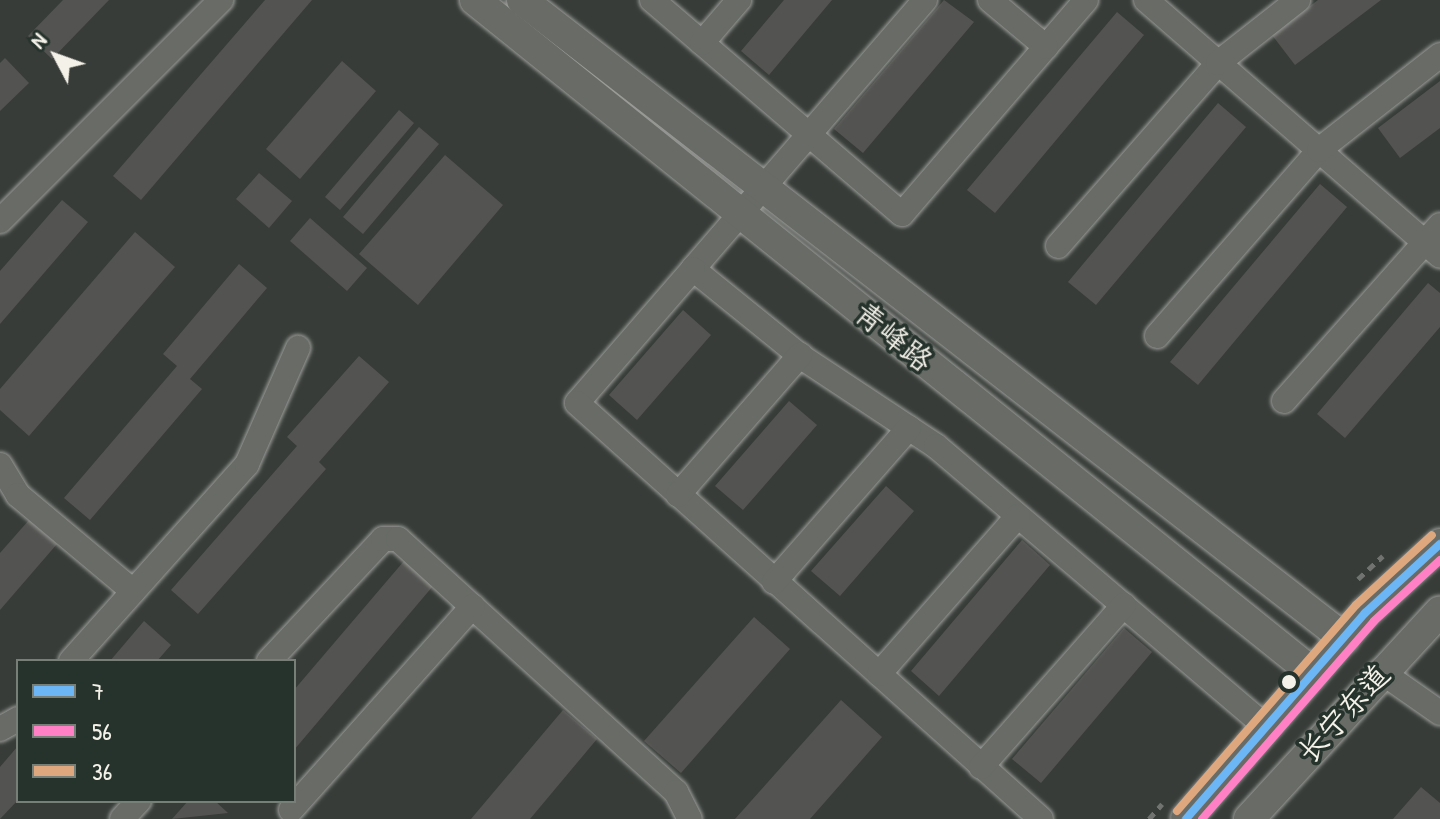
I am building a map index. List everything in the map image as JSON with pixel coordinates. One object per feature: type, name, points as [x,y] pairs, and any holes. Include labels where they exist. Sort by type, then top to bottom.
[{"type":"main road","name":"青峰路","points":[[475,0],[1313,673]]},
{"type":"main road","name":"青峰路","points":[[522,0],[1344,638]]},
{"type":"main road","name":"长宁东道","points":[[1186,819],[1344,638],[1440,544]]},
{"type":"main road","name":"长宁东道","points":[[1249,819],[1380,671],[1439,615]]},
{"type":"street","points":[[0,221],[221,0]]},
{"type":"street","points":[[652,0],[902,214],[1086,0]]},
{"type":"street","points":[[702,43],[739,0]]},
{"type":"street","points":[[925,0],[577,403],[1041,819]]},
{"type":"street","points":[[990,0],[1046,47]]},
{"type":"street","points":[[1146,0],[1319,150],[1430,232],[1440,256]]},
{"type":"street","points":[[1058,246],[1218,63],[1298,0]]},
{"type":"street","points":[[1157,336],[1319,150],[1440,55]]},
{"type":"street","points":[[1284,401],[1430,232]]},
{"type":"street","points":[[693,269],[800,355],[909,428],[1018,516],[1266,727]]},
{"type":"street","points":[[73,659],[247,464],[298,348]]},
{"type":"street","points":[[678,495],[800,355]]},
{"type":"street","points":[[774,582],[909,428]]},
{"type":"street","points":[[3,475],[18,495],[133,591]]},
{"type":"street","points":[[879,674],[1018,516]]},
{"type":"street","points":[[271,659],[383,539],[398,539],[676,792],[690,819]]},
{"type":"street","points":[[981,767],[1124,605]]},
{"type":"street","points":[[296,801],[473,606]]},
{"type":"street","points":[[1380,671],[1440,713]]},
{"type":"street","points":[[122,819],[137,803]]},
{"type":"building","points":[[63,0],[109,0],[52,59],[28,36]]},
{"type":"building","points":[[265,0],[312,0],[141,200],[113,176]]},
{"type":"building","points":[[784,0],[832,0],[769,75],[741,51]]},
{"type":"building","points":[[944,0],[974,22],[863,153],[834,129]]},
{"type":"building","points":[[1318,0],[1381,0],[1295,65],[1272,35]]},
{"type":"building","points":[[1117,12],[1144,35],[995,213],[967,190]]},
{"type":"building","points":[[5,58],[29,83],[0,111],[0,63]]},
{"type":"building","points":[[342,61],[376,91],[300,179],[266,149]]},
{"type":"building","points":[[1440,81],[1440,128],[1400,158],[1378,128]]},
{"type":"building","points":[[1218,103],[1246,127],[1096,305],[1068,282]]},
{"type":"building","points":[[399,110],[414,123],[340,210],[325,197]]},
{"type":"building","points":[[419,127],[439,144],[363,234],[343,217]]},
{"type":"building","points":[[445,155],[503,205],[418,305],[359,254]]},
{"type":"building","points":[[259,173],[292,201],[269,228],[236,199]]},
{"type":"building","points":[[1320,184],[1347,207],[1198,385],[1170,362]]},
{"type":"building","points":[[62,200],[88,222],[0,324],[0,271]]},
{"type":"building","points":[[310,218],[367,268],[347,291],[290,241]]},
{"type":"building","points":[[135,232],[175,267],[29,436],[0,410],[0,389]]},
{"type":"building","points":[[239,264],[267,288],[190,379],[202,389],[90,520],[64,498],[177,366],[163,354]]},
{"type":"building","points":[[1428,283],[1440,293],[1440,327],[1345,438],[1317,414]]},
{"type":"building","points":[[683,310],[711,335],[637,420],[609,395]]},
{"type":"building","points":[[359,356],[389,382],[319,462],[326,469],[198,614],[171,590],[297,446],[287,437]]},
{"type":"building","points":[[789,401],[817,425],[743,510],[715,486]]},
{"type":"building","points":[[886,486],[914,511],[840,596],[811,571]]},
{"type":"building","points":[[29,520],[57,544],[0,610],[0,553]]},
{"type":"building","points":[[1022,540],[1050,565],[939,696],[911,671]]},
{"type":"building","points":[[404,561],[433,586],[296,748],[296,688]]},
{"type":"building","points":[[754,617],[790,649],[681,773],[644,741]]},
{"type":"building","points":[[144,621],[171,645],[159,659],[112,659]]},
{"type":"building","points":[[1124,628],[1152,652],[1041,783],[1012,759]]},
{"type":"building","points":[[841,700],[882,737],[810,819],[735,819]]},
{"type":"building","points":[[563,710],[597,739],[530,819],[471,819]]},
{"type":"building","points":[[16,748],[16,802],[0,819],[0,767]]},
{"type":"building","points":[[1421,787],[1440,803],[1440,819],[1393,819]]},
{"type":"building","points":[[186,803],[217,803],[228,813],[172,819]]},
{"type":"transit line","name":"36","points":[[1177,811],[1356,605],[1432,535]]},
{"type":"transit line","name":"7","points":[[1186,819],[1365,613],[1440,544]]},
{"type":"transit line","name":"56","points":[[1202,819],[1374,621],[1440,560]]}]
